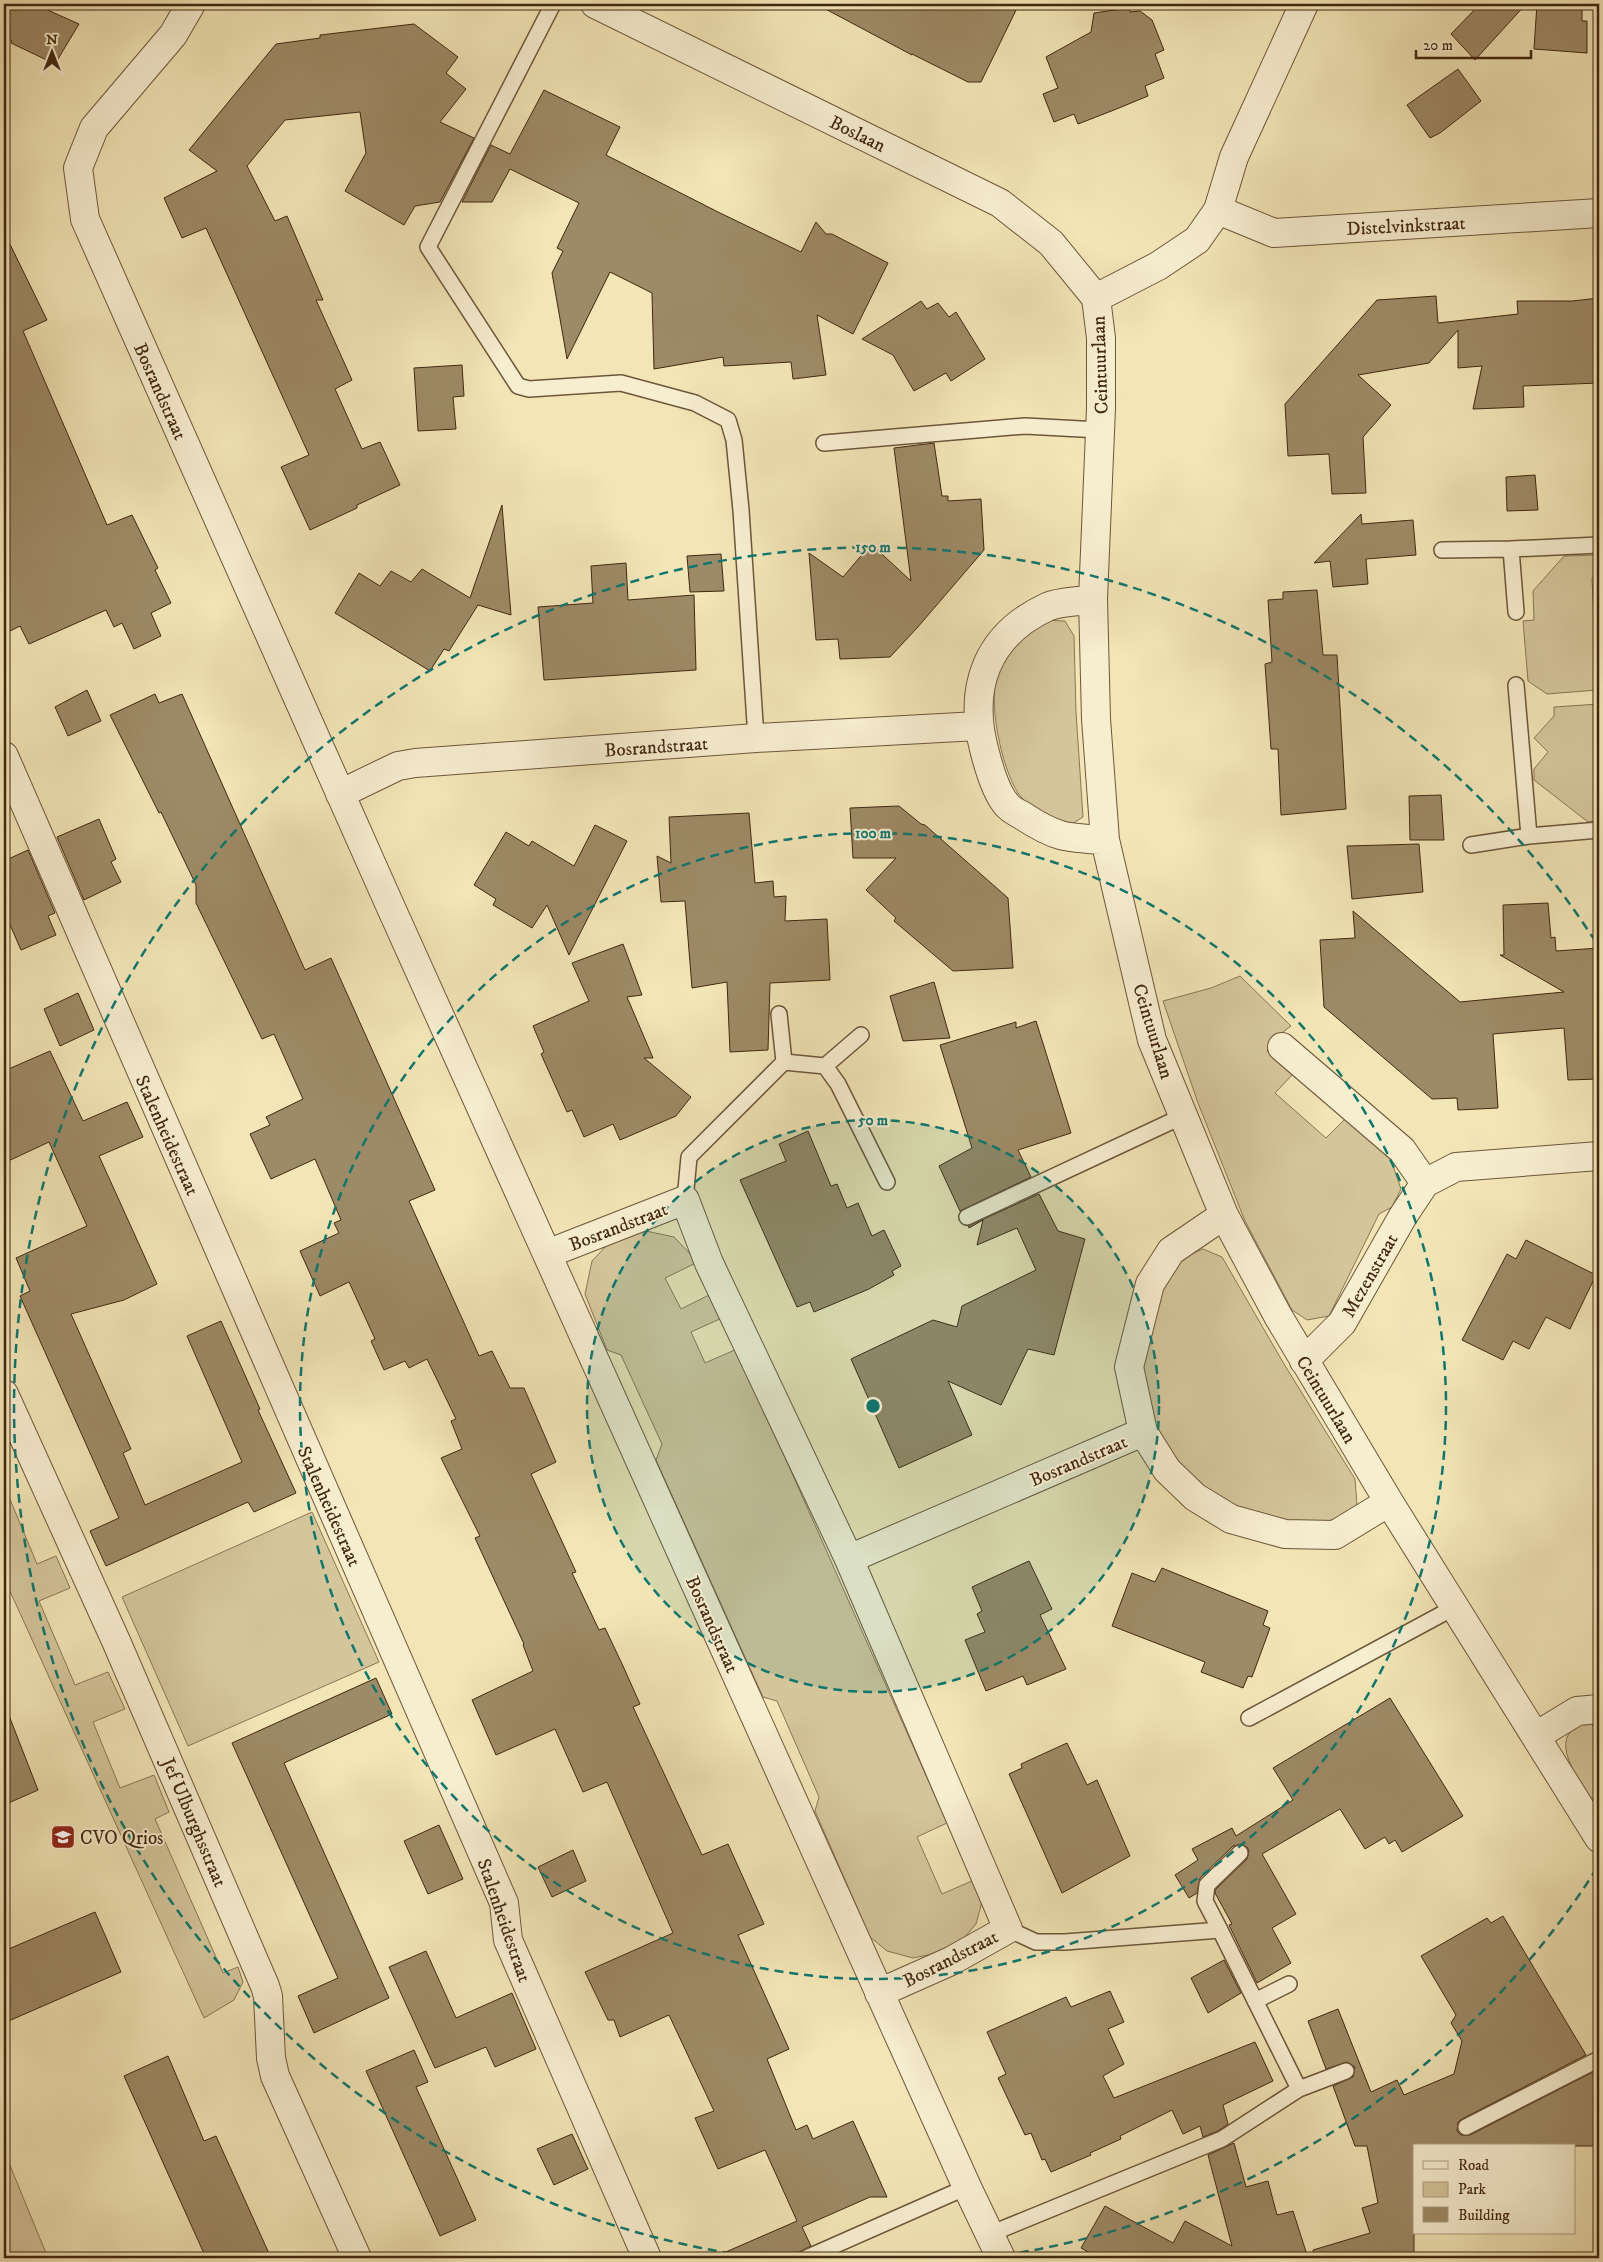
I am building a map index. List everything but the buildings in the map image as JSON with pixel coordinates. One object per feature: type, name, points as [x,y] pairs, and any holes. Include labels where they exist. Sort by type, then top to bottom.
[{"type":"street","name":"Bosrandstraat","points":[[191,4],[173,35],[94,128],[78,168],[85,219],[340,794],[967,2187],[996,2246]]},
{"type":"street","name":"Boslaan","points":[[595,4],[1000,203],[1051,243],[1096,298]]},
{"type":"street","name":"Ceintuurlaan","points":[[1298,6],[1234,157],[1218,210],[1198,240],[1162,264],[1096,298],[1101,338],[1100,430],[1092,600],[1096,719],[1105,840],[1152,1040],[1224,1215],[1304,1361],[1389,1502],[1599,1838]]},
{"type":"street","name":"Distelvinkstraat","points":[[1218,210],[1274,232],[1599,213]]},
{"type":"street","points":[[1092,600],[1049,606],[1013,628],[992,653],[980,687],[978,726],[990,772],[1007,805],[1045,831],[1067,838],[1105,840]]},
{"type":"street","name":"Bosrandstraat","points":[[340,794],[398,766],[415,763],[756,738],[978,726]]},
{"type":"street","name":"Stalenheidestraat","points":[[4,756],[504,1903],[508,1940],[647,2258]]},
{"type":"street","points":[[1282,1047],[1402,1150],[1425,1183]]},
{"type":"street","name":"Mezenstraat","points":[[1304,1361],[1342,1323],[1403,1216],[1425,1183],[1456,1167],[1599,1156]]},
{"type":"street","name":"Bosrandstraat","points":[[547,1254],[684,1200],[710,1263],[848,1559],[1008,1929],[952,1961],[880,1993]]},
{"type":"street","points":[[1224,1215],[1171,1251],[1150,1284],[1129,1367],[1143,1432],[1167,1470],[1195,1497],[1231,1519],[1285,1534],[1335,1535],[1389,1502]]},
{"type":"street","name":"Jef Ulburghsstraat","points":[[4,1394],[116,1641],[265,1986],[268,1996],[271,2058],[275,2076],[357,2258]]},
{"type":"street","name":"Bosrandstraat","points":[[848,1559],[1143,1432]]},
{"type":"street","points":[[1536,1736],[1577,1710],[1599,1708]]},
{"type":"lane","points":[[553,4],[428,246],[518,386],[529,389],[621,383],[695,403],[728,420],[734,440],[741,510],[756,738]]},
{"type":"lane","points":[[824,443],[1025,426],[1100,430]]},
{"type":"lane","points":[[1442,550],[1599,544]]},
{"type":"lane","points":[[1511,548],[1516,612]]},
{"type":"lane","points":[[1516,685],[1529,836]]},
{"type":"lane","points":[[1471,845],[1529,836],[1599,830]]},
{"type":"lane","points":[[779,1014],[784,1062]]},
{"type":"lane","points":[[784,1062],[825,1066],[861,1035]]},
{"type":"lane","points":[[684,1200],[689,1157],[784,1062]]},
{"type":"lane","points":[[825,1066],[838,1084],[887,1182]]},
{"type":"lane","points":[[967,1218],[1183,1116]]},
{"type":"lane","points":[[1249,1718],[1455,1607]]},
{"type":"lane","points":[[1240,1853],[1207,1885],[1205,1901],[1299,2089]]},
{"type":"lane","points":[[1008,1929],[1036,1942],[1065,1942],[1220,1930]]},
{"type":"lane","points":[[1255,2001],[1289,1984]]},
{"type":"lane","points":[[1466,2127],[1599,2059]]},
{"type":"lane","points":[[996,2246],[1222,2139],[1299,2089],[1346,2071]]},
{"type":"lane","points":[[806,2258],[967,2187]]},
{"type":"green space","points":[[1599,555],[1599,577],[1592,578],[1597,690],[1547,694],[1528,681],[1523,621],[1534,620],[1533,591],[1564,556]]},
{"type":"green space","points":[[1044,620],[1065,621],[1074,636],[1076,712],[1083,817],[1064,829],[1033,809],[1018,793],[1006,768],[995,715],[995,683],[999,671],[1018,643]]},
{"type":"green space","points":[[1599,704],[1599,820],[1588,822],[1534,780],[1534,769],[1548,752],[1534,738],[1554,716],[1554,707]]},
{"type":"green space","points":[[1240,976],[1291,1026],[1279,1035],[1267,1051],[1294,1073],[1275,1093],[1326,1138],[1347,1117],[1391,1160],[1401,1189],[1392,1207],[1379,1214],[1329,1316],[1307,1320],[1292,1310],[1245,1221],[1198,1103],[1163,1001],[1211,988]]},
{"type":"green space","points":[[646,1231],[674,1237],[698,1262],[665,1278],[681,1309],[711,1294],[722,1318],[691,1332],[705,1363],[737,1349],[947,1823],[917,1837],[942,1894],[974,1880],[982,1902],[976,1924],[963,1939],[938,1953],[913,1958],[887,1951],[870,1937],[815,1811],[819,1797],[777,1701],[763,1697],[656,1460],[662,1444],[621,1355],[607,1350],[585,1294],[592,1261],[608,1244]]},
{"type":"green space","points":[[1203,1249],[1222,1257],[1284,1364],[1355,1479],[1357,1505],[1338,1519],[1302,1525],[1219,1502],[1180,1468],[1155,1430],[1140,1379],[1158,1293],[1182,1258]]},
{"type":"green space","points":[[4,1485],[37,1564],[56,1556],[70,1588],[39,1601],[75,1685],[108,1672],[125,1709],[93,1722],[120,1788],[154,1775],[169,1812],[155,1819],[223,1973],[238,1967],[243,1982],[234,2000],[204,2018],[4,1578]]},
{"type":"green space","points":[[312,1512],[379,1662],[188,1746],[122,1597]]},
{"type":"green space","points":[[1589,1719],[1599,1738],[1599,1810],[1580,1782],[1568,1759],[1566,1748],[1567,1738],[1572,1730]]},
{"type":"green space","points":[[4,2151],[48,2258],[4,2258]]},
{"type":"place","name":"CVO Qrios","points":[[63,1837]]}]
